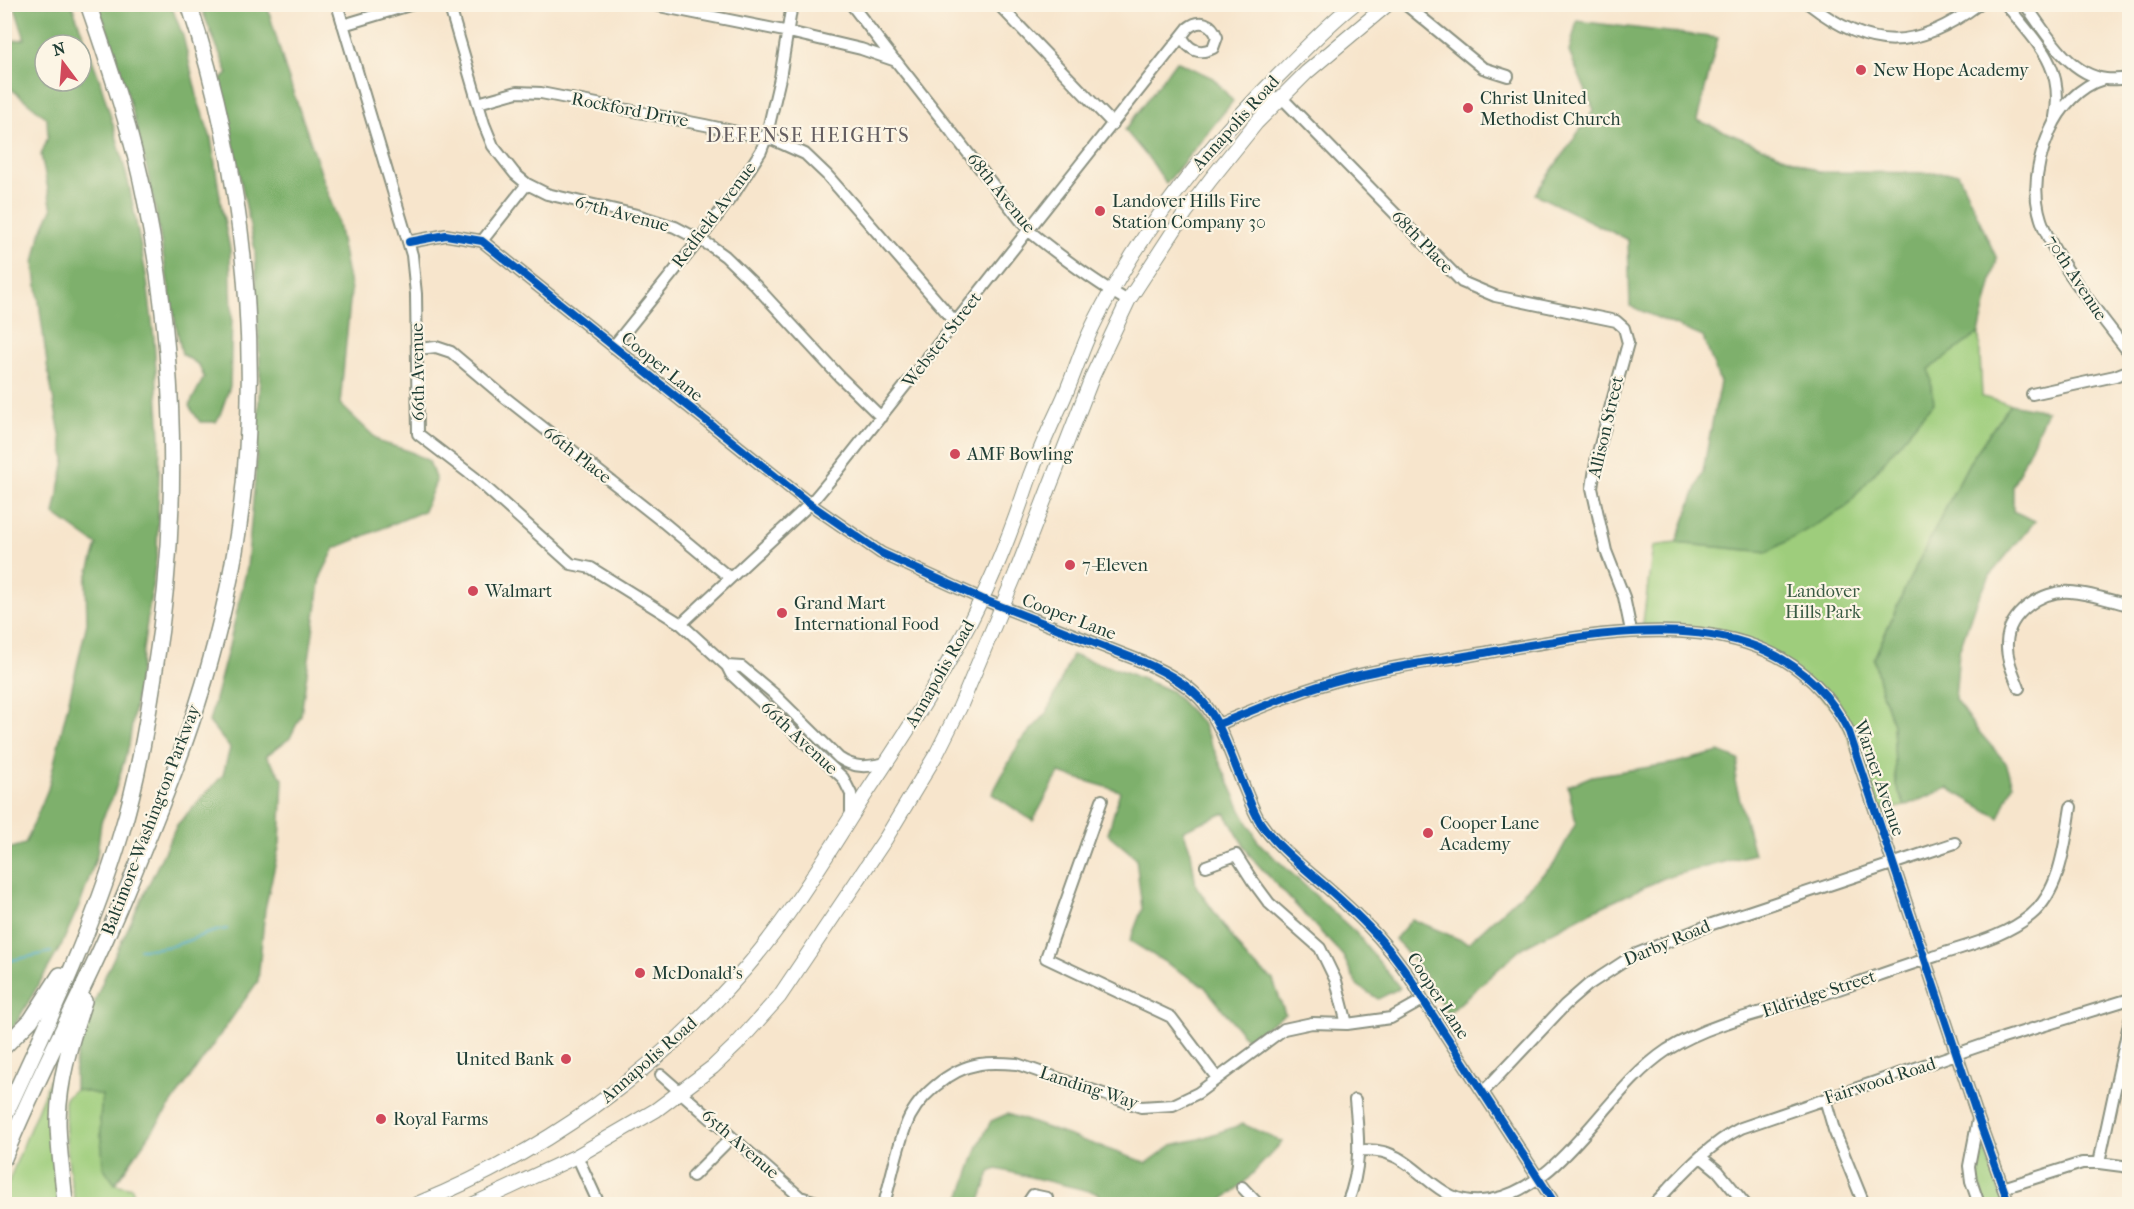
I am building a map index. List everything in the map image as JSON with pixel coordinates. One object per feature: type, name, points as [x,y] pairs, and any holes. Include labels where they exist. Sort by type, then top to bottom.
[{"type":"highway","name":"Baltimore-Washington Parkway","points":[[4,1117],[69,974],[95,909],[120,836],[134,790],[152,695],[166,593],[173,448],[170,375],[162,300],[146,202],[121,104],[88,4]]},
{"type":"highway","name":"Baltimore-Washington Parkway","points":[[4,1158],[58,1037],[107,937],[165,795],[208,665],[225,602],[236,547],[246,445],[248,349],[241,241],[224,137],[211,80],[189,4]]},
{"type":"highway","points":[[4,1047],[21,1032],[39,1010],[95,909]]},
{"type":"highway","points":[[65,1204],[58,1122],[63,1072],[68,1049],[107,937]]},
{"type":"highway","points":[[63,1180],[70,1204]]},
{"type":"main road","name":"Annapolis Road","points":[[417,1204],[461,1186],[536,1146],[598,1104],[653,1061],[745,969],[824,861],[943,674],[982,599],[1005,548],[1030,476],[1088,338],[1111,291],[1159,215],[1220,136],[1318,36],[1354,4]]},
{"type":"main road","name":"Annapolis Road","points":[[474,1204],[578,1156],[680,1092],[713,1067],[736,1045],[779,997],[864,872],[937,753],[970,684],[1093,375],[1128,301],[1161,248],[1210,179],[1256,123],[1337,45],[1388,4]]},
{"type":"street","name":"66th Avenue","points":[[337,4],[409,242],[416,294],[418,434],[474,477],[571,564],[591,568],[681,624],[727,666],[731,675],[843,778],[850,794],[850,819]]},
{"type":"street","points":[[343,25],[413,4]]},
{"type":"street","name":"67th Avenue","points":[[449,4],[493,146],[502,160],[526,184],[563,199],[637,214],[675,227],[700,239],[739,269],[880,417]]},
{"type":"street","points":[[648,4],[789,32],[861,49],[896,61]]},
{"type":"street","points":[[789,32],[792,4]]},
{"type":"street","name":"68th Avenue","points":[[851,4],[1029,231],[1128,301]]},
{"type":"street","points":[[998,4],[1113,124]]},
{"type":"street","points":[[1405,4],[1483,68],[1508,76]]},
{"type":"street","points":[[1809,4],[1854,32],[1871,38],[1890,40],[1906,40],[1942,29],[1979,4]]},
{"type":"street","points":[[2007,4],[2053,67],[2059,94],[2055,120]]},
{"type":"street","points":[[2025,4],[2059,50],[2074,66],[2104,79],[2130,78]]},
{"type":"street","name":"Redfield Avenue","points":[[613,347],[700,239],[752,167],[766,138],[789,32]]},
{"type":"street","name":"Webster Street","points":[[681,624],[810,504],[1182,37]]},
{"type":"street","points":[[2047,58],[2059,50]]},
{"type":"street","name":"70th Avenue","points":[[2104,79],[2089,84],[2078,93],[2055,120],[2038,163],[2036,187],[2043,226],[2058,257],[2130,354]]},
{"type":"street","name":"Rockford Drive","points":[[478,103],[517,92],[535,92],[705,124],[766,138],[793,148],[817,164],[956,323]]},
{"type":"street","points":[[1256,98],[1281,97]]},
{"type":"street","name":"68th Place","points":[[1281,97],[1461,282],[1495,296],[1616,321],[1624,328]]},
{"type":"street","points":[[482,242],[526,184]]},
{"type":"street","name":"Cooper Lane","points":[[409,242],[446,235],[482,242],[810,504],[881,553],[1000,607],[1165,671],[1193,690],[1204,701],[1219,724],[1251,805],[1266,830],[1303,867],[1365,922],[1393,953],[1555,1204]]},
{"type":"street","name":"Allison Street","points":[[1624,328],[1628,343],[1605,423],[1592,488],[1605,551],[1624,597],[1631,631]]},
{"type":"street","name":"66th Place","points":[[418,349],[436,347],[451,352],[730,578]]},
{"type":"street","points":[[2032,394],[2115,376],[2130,370]]},
{"type":"street","points":[[2019,688],[2009,658],[2007,640],[2015,620],[2036,600],[2057,593],[2069,592],[2130,605]]},
{"type":"street","name":"Warner Avenue","points":[[1219,724],[1275,701],[1349,677],[1538,644],[1631,631],[1660,630],[1721,637],[1749,644],[1793,665],[1813,681],[1833,703],[1850,732],[1978,1118],[2009,1204]]},
{"type":"street","name":"66th Avenue","points":[[727,666],[742,667],[849,764],[860,767],[887,763]]},
{"type":"street","points":[[1102,800],[1046,958],[1171,1017],[1217,1078]]},
{"type":"street","name":"Eldridge Street","points":[[1453,1201],[1490,1200],[1507,1195],[1538,1178],[1555,1166],[1629,1082],[1667,1050],[1690,1038],[1999,934],[2032,914],[2044,901],[2055,878],[2071,807]]},
{"type":"street","name":"Darby Road","points":[[1483,1092],[1565,1005],[1588,984],[1634,955],[1712,924],[1955,843]]},
{"type":"street","points":[[1206,866],[1236,855],[1269,903],[1320,948],[1336,981],[1347,1024]]},
{"type":"street","name":"Fairwood Road","points":[[1654,1204],[1701,1157],[1726,1136],[1741,1128],[2003,1038],[2130,999]]},
{"type":"street","name":"Landing Way","points":[[884,1204],[906,1126],[932,1089],[961,1070],[979,1064],[1000,1062],[1017,1064],[1141,1107],[1173,1105],[1198,1093],[1284,1029],[1312,1023],[1347,1024],[1391,1018],[1423,1000]]},
{"type":"street","points":[[2099,1163],[2130,1019]]},
{"type":"street","name":"65th Avenue","points":[[661,1075],[800,1197],[824,1204]]},
{"type":"street","points":[[1825,1099],[1834,1130],[1864,1204]]},
{"type":"street","points":[[1347,1204],[1354,1183],[1360,1150],[1355,1100]]},
{"type":"street","name":"Warner Avenue","points":[[1978,1118],[1969,1166],[1971,1181],[1979,1204]]},
{"type":"street","points":[[693,1176],[731,1138]]},
{"type":"street","points":[[1360,1150],[1375,1150],[1398,1158],[1453,1201]]},
{"type":"street","points":[[578,1156],[599,1204]]},
{"type":"street","points":[[1701,1157],[1718,1171],[1745,1204]]},
{"type":"street","points":[[2003,1188],[2082,1163],[2130,1167]]},
{"type":"street","points":[[1242,1187],[1258,1204]]},
{"type":"street","points":[[1027,1204],[1033,1195],[1047,1198],[1048,1204]]},
{"type":"green space","points":[[14,5],[72,5],[82,33],[33,33],[33,93],[93,93],[93,62],[129,185],[147,280],[154,338],[160,437],[157,554],[129,745],[114,794],[101,822],[97,855],[82,899],[61,946],[15,1025],[5,1037],[5,850],[25,844],[48,789],[87,623],[86,581],[97,545],[54,514],[65,460],[48,371],[34,263],[40,235],[52,209],[41,155],[48,137],[47,118],[5,84],[5,42],[25,39]]},
{"type":"green space","points":[[98,5],[171,5],[183,36],[199,104],[211,138],[230,249],[232,317],[230,386],[216,422],[200,422],[189,406],[204,377],[199,365],[182,354],[142,148],[122,76]]},
{"type":"green space","points":[[200,5],[267,5],[285,68],[337,219],[351,291],[340,404],[380,442],[409,451],[429,461],[436,481],[424,511],[335,548],[321,576],[301,715],[290,738],[266,756],[283,779],[280,843],[265,909],[258,981],[115,1184],[103,1167],[100,1120],[102,1095],[75,1089],[75,1063],[84,1028],[105,976],[177,825],[223,775],[230,748],[209,722],[247,567],[256,468],[260,371],[255,250],[220,79],[228,74]]},
{"type":"green space","points":[[1577,21],[1718,38],[1697,120],[1821,172],[1958,173],[1997,259],[1979,333],[1929,369],[1934,402],[1845,508],[1768,552],[1676,543],[1703,471],[1720,382],[1703,337],[1630,306],[1628,240],[1535,194],[1594,110],[1569,52]]},
{"type":"green space","points":[[1176,61],[1213,78],[1233,101],[1166,184],[1154,165],[1125,130]]},
{"type":"green space","name":"Landover Hills Park","points":[[1979,333],[1982,397],[2010,404],[1969,463],[1908,582],[1874,658],[1881,690],[1893,724],[1896,785],[1905,806],[1877,812],[1840,714],[1774,655],[1721,637],[1642,630],[1653,546],[1676,543],[1768,552],[1929,369]]},
{"type":"green space","points":[[2010,404],[2047,411],[2013,486],[2013,511],[2035,521],[1991,574],[1974,607],[1959,651],[1955,699],[1974,726],[2006,763],[2013,784],[1999,818],[1948,788],[1905,806],[1896,785],[1893,724],[1881,690],[1874,659],[1908,582],[1969,463]]},
{"type":"green space","points":[[1072,655],[1126,672],[1171,691],[1202,723],[1241,810],[1259,843],[1356,933],[1400,988],[1378,999],[1357,985],[1343,956],[1250,856],[1225,813],[1183,830],[1191,852],[1196,886],[1248,960],[1273,980],[1285,1014],[1247,1040],[1204,986],[1130,941],[1142,909],[1136,858],[1108,834],[1120,791],[1059,773],[1033,821],[992,794],[1020,742],[1047,713]]},
{"type":"green space","points":[[1719,752],[1739,760],[1735,781],[1754,854],[1664,878],[1584,915],[1523,947],[1448,1014],[1422,971],[1395,939],[1412,919],[1468,943],[1554,864],[1576,823],[1568,786],[1592,776],[1675,763]]},
{"type":"green space","points":[[58,1059],[61,1060],[58,1204],[5,1204],[4,1193]]},
{"type":"green space","points":[[75,1089],[102,1095],[100,1120],[115,1184],[132,1188],[137,1204],[76,1204],[69,1165],[65,1112],[65,1098]]},
{"type":"green space","points":[[1007,1114],[1147,1163],[1172,1145],[1199,1139],[1243,1124],[1282,1142],[1240,1187],[1217,1204],[1099,1204],[1098,1193],[997,1169],[990,1172],[979,1204],[958,1204],[978,1146],[991,1121]]},
{"type":"green space","points":[[1981,1147],[1984,1147],[2004,1204],[1985,1204],[1975,1170]]},
{"type":"waterway","points":[[140,949],[171,946],[227,929]]},
{"type":"waterway","points":[[4,964],[51,952]]},
{"type":"cycle path","points":[[409,242],[446,235],[482,241],[810,504],[881,553],[982,599],[1143,662],[1166,673],[1197,695],[1216,722],[1252,806],[1266,831],[1299,864],[1353,911],[1403,967],[1555,1204]]},
{"type":"cycle path","points":[[1219,724],[1298,693],[1365,673],[1592,636],[1643,632],[1692,633],[1739,641],[1782,659],[1820,689],[1849,732],[2009,1204]]},
{"type":"place","name":"New Hope Academy","points":[[1861,70]]},
{"type":"place","name":"Christ United Methodist Church","points":[[1468,108]]},
{"type":"place","name":"Landover Hills Fire Station Company 30","points":[[1100,211]]},
{"type":"place","name":"AMF Bowling","points":[[955,454]]},
{"type":"place","name":"7-Eleven","points":[[1070,565]]},
{"type":"place","name":"Walmart","points":[[473,591]]},
{"type":"place","name":"Grand Mart International Food","points":[[782,613]]},
{"type":"place","name":"Cooper Lane Academy","points":[[1428,833]]},
{"type":"place","name":"McDonald's","points":[[640,973]]},
{"type":"place","name":"United Bank","points":[[566,1059]]},
{"type":"place","name":"Royal Farms","points":[[381,1119]]},
{"type":"district","name":"DEFENSE HEIGHTS","points":[[808,135]]}]
